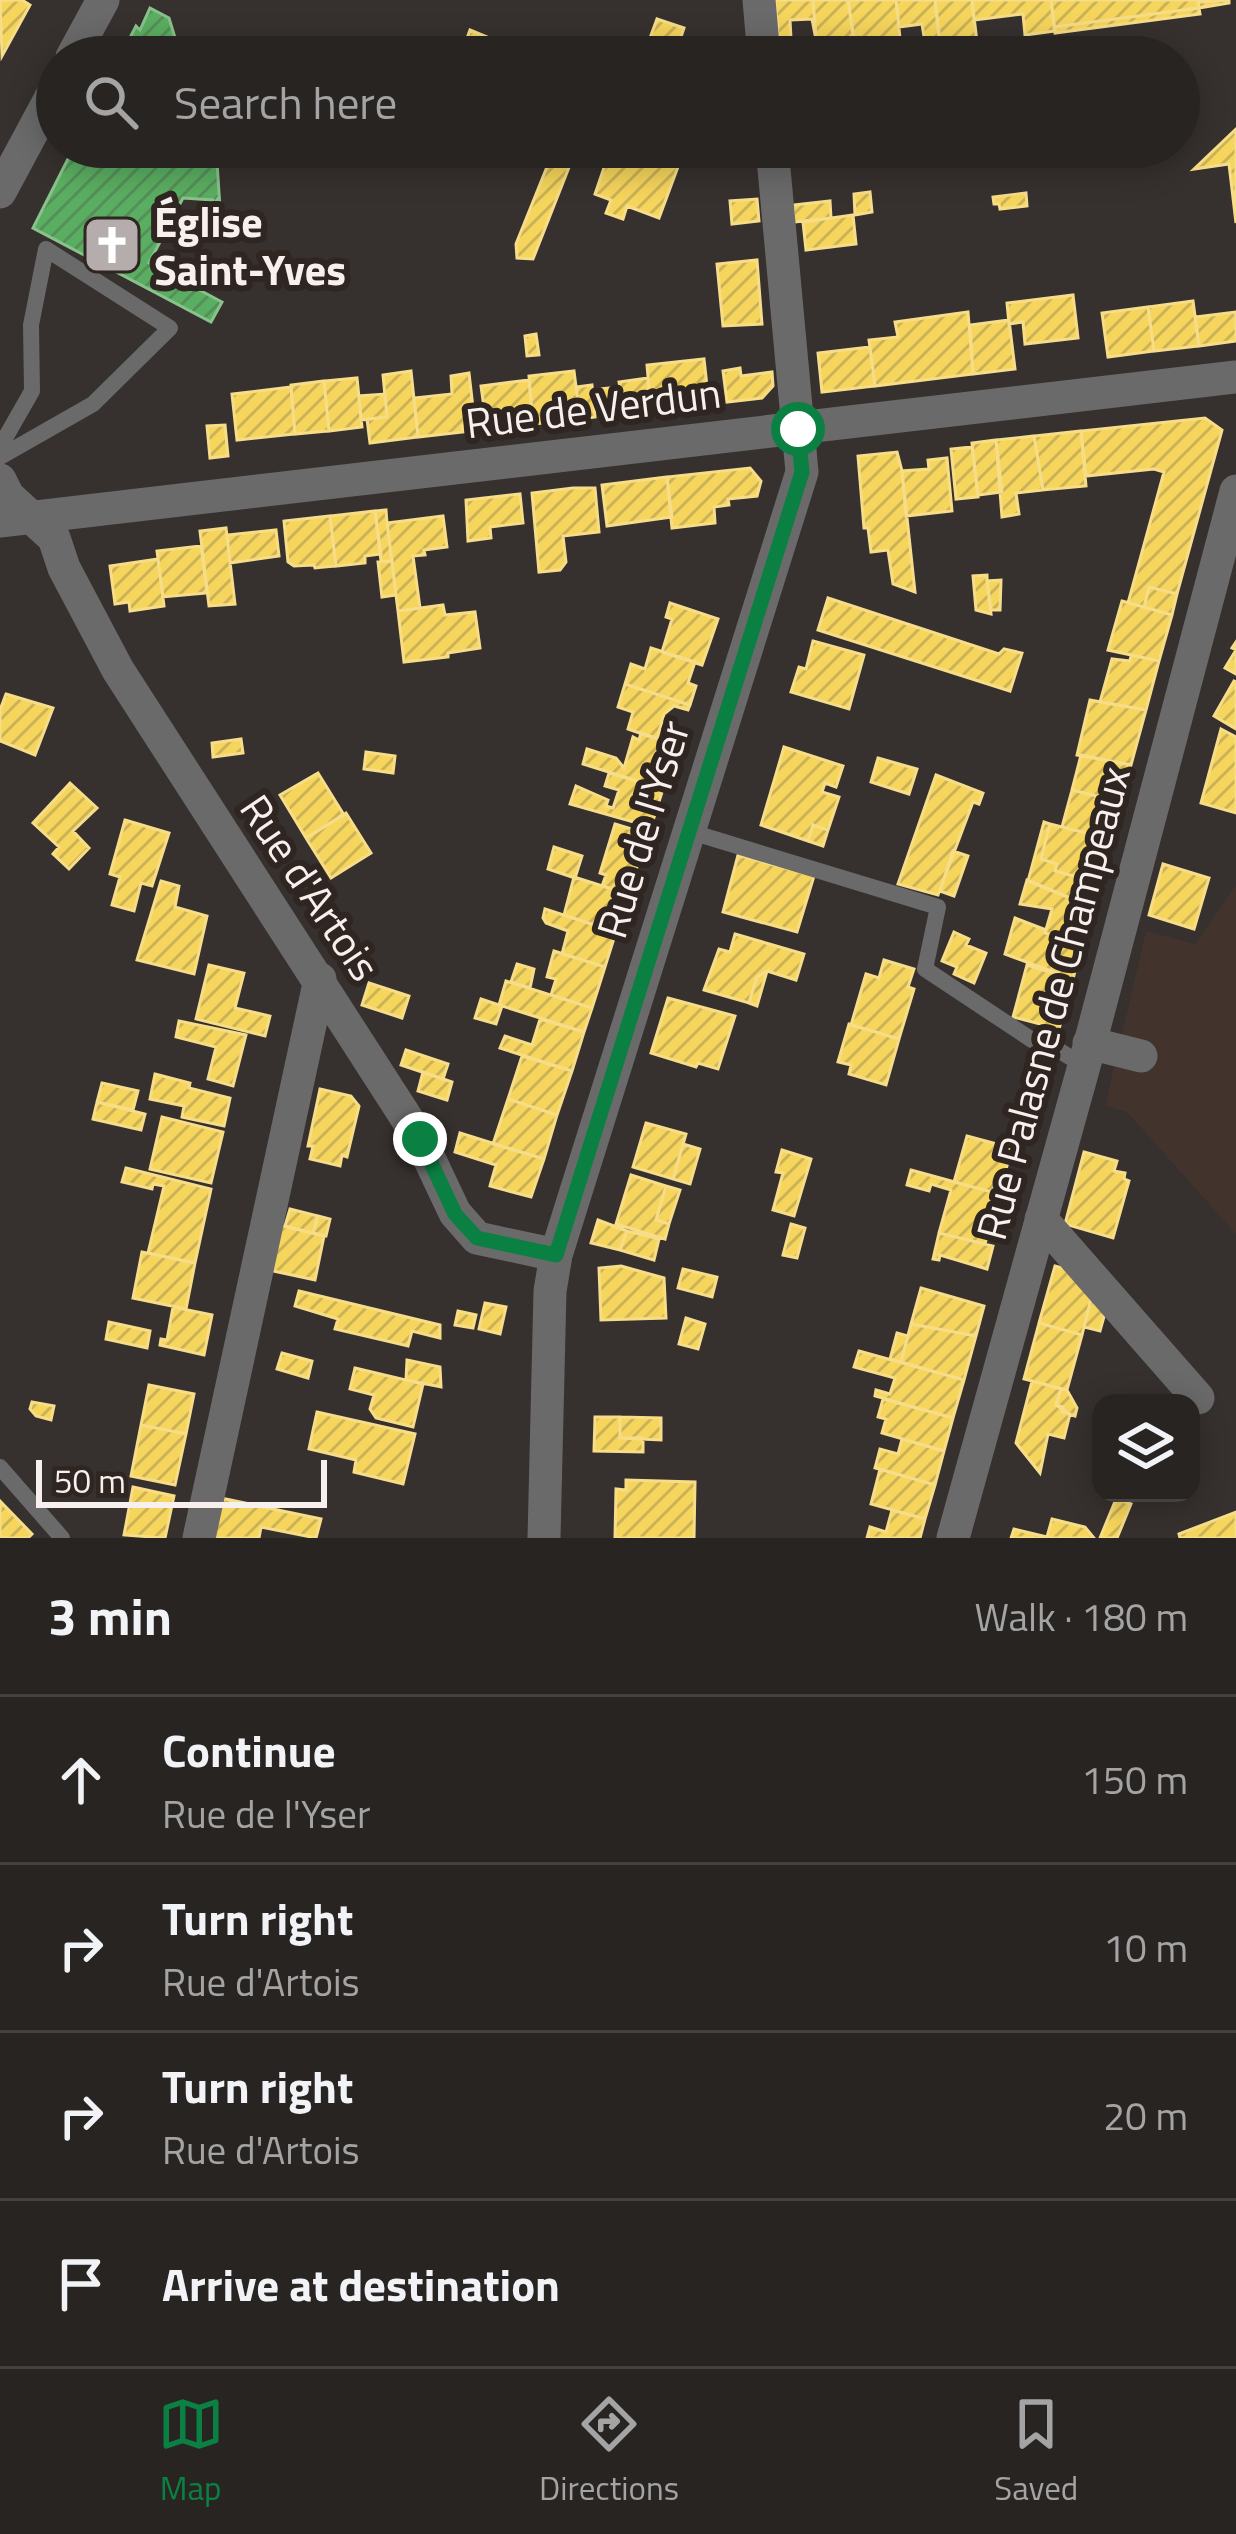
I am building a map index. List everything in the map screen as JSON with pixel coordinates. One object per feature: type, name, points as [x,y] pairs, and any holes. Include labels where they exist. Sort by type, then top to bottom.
[{"type":"street","points":[[84,36],[103,0]]},
{"type":"street","points":[[759,0],[762,36]]},
{"type":"street","points":[[0,192],[36,125]]},
{"type":"street","name":"Rue de l'Yser","points":[[544,1538],[550,1291],[556,1255],[802,472],[774,168]]},
{"type":"street","name":"Rue de Verdun","points":[[16,519],[1236,377]]},
{"type":"street","name":"Rue d'Artois","points":[[0,480],[16,519],[54,538],[64,568],[118,670],[420,1139],[455,1214],[477,1238],[556,1255]]},
{"type":"street","name":"Rue Palasne de Champeaux","points":[[953,1538],[1236,490]]},
{"type":"street","points":[[199,1538],[320,980]]},
{"type":"street","points":[[1086,1055],[1141,1055]]},
{"type":"street","points":[[1041,1219],[1194,1394]]},
{"type":"lane","points":[[0,447],[32,391],[31,326],[46,249],[170,328],[93,404],[0,457]]},
{"type":"lane","points":[[688,831],[938,907],[926,968],[1032,1040],[1086,1055]]},
{"type":"lane","points":[[0,1467],[62,1538]]},
{"type":"shaded area","points":[[1236,885],[1236,1234],[1127,1112],[1105,1106],[1146,931],[1195,944]]},
{"type":"building: Homes","points":[[0,0],[22,0],[30,5],[2,56]]},
{"type":"building: Homes","points":[[775,0],[813,0],[816,36],[812,19],[790,20],[791,36],[778,36]]},
{"type":"building: Homes","points":[[813,0],[848,0],[854,36],[816,36]]},
{"type":"building: Homes","points":[[848,0],[896,0],[900,36],[853,36]]},
{"type":"building: Homes","points":[[896,0],[935,0],[939,36],[924,36],[922,24],[899,27]]},
{"type":"building: Homes","points":[[935,0],[972,0],[976,36],[939,36]]},
{"type":"building: Homes","points":[[972,0],[1051,0],[1055,31],[1025,35],[1023,14],[974,20]]},
{"type":"building: Homes","points":[[1051,0],[1212,0],[1198,2],[1199,8],[1054,27]]},
{"type":"building: Homes","points":[[1229,0],[1199,8],[1198,2]]},
{"type":"building: Homes","points":[[1199,8],[1200,14],[1055,33],[1054,27]]},
{"type":"building: Homes","points":[[657,19],[684,28],[681,36],[651,36]]},
{"type":"building: Homes","points":[[1236,129],[1236,223],[1229,164],[1194,169]]},
{"type":"building: Homes","points":[[547,168],[569,168],[533,259],[517,258],[516,244]]},
{"type":"building: Homes","points":[[604,168],[678,168],[659,218],[627,206],[623,219],[606,213],[611,200],[595,194]]},
{"type":"building: Homes","points":[[870,192],[872,212],[855,215],[854,194]]},
{"type":"building: Homes","points":[[1026,193],[1027,206],[1000,209],[994,204],[993,197]]},
{"type":"building: Homes","points":[[757,199],[759,221],[732,224],[730,201]]},
{"type":"building: Homes","points":[[830,201],[831,218],[794,222],[793,205]]},
{"type":"building: Homes","points":[[853,215],[856,244],[806,250],[803,222]]},
{"type":"building: Homes","points":[[757,260],[762,324],[723,326],[717,264]]},
{"type":"building: Homes","points":[[1073,295],[1078,338],[1025,344],[1023,322],[1009,324],[1007,303]]},
{"type":"building: Homes","points":[[1193,301],[1199,346],[1154,351],[1148,307]]},
{"type":"building: Homes","points":[[1148,307],[1154,351],[1108,357],[1102,313]]},
{"type":"building: Homes","points":[[968,312],[973,374],[875,386],[869,340],[898,337],[895,322]]},
{"type":"building: Homes","points":[[1236,312],[1236,341],[1199,346],[1195,317]]},
{"type":"building: Homes","points":[[1009,320],[1015,369],[973,374],[970,325]]},
{"type":"building: Homes","points":[[536,334],[539,355],[527,356],[525,336]]},
{"type":"building: Homes","points":[[870,347],[875,386],[822,392],[818,353]]},
{"type":"building: Homes","points":[[704,359],[709,404],[651,411],[647,365]]},
{"type":"building: Homes","points":[[740,368],[741,376],[772,372],[773,386],[762,398],[727,402],[723,371]]},
{"type":"building: Homes","points":[[411,371],[418,437],[370,443],[367,419],[387,417],[383,375]]},
{"type":"building: Homes","points":[[574,371],[580,419],[533,424],[529,376]]},
{"type":"building: Homes","points":[[469,373],[475,425],[462,426],[463,432],[418,437],[414,398],[452,394],[451,376]]},
{"type":"building: Homes","points":[[357,378],[362,427],[329,431],[324,381]]},
{"type":"building: Homes","points":[[648,378],[651,411],[600,416],[598,389]]},
{"type":"building: Homes","points":[[529,380],[533,424],[487,429],[481,386]]},
{"type":"building: Homes","points":[[324,381],[329,431],[295,434],[291,385]]},
{"type":"building: Homes","points":[[592,385],[595,417],[580,419],[576,387]]},
{"type":"building: Homes","points":[[291,387],[295,434],[237,440],[232,394]]},
{"type":"building: Homes","points":[[385,394],[387,417],[361,420],[359,396]]},
{"type":"building: Homes","points":[[1205,418],[1222,430],[1177,594],[1149,587],[1144,607],[1128,603],[1164,472],[1086,476],[1081,431]]},
{"type":"building: Homes","points":[[225,425],[228,456],[210,458],[207,426]]},
{"type":"building: Homes","points":[[1081,431],[1086,486],[1043,490],[1034,436]]},
{"type":"building: Homes","points":[[1034,436],[1043,490],[1016,493],[1019,514],[1002,517],[996,440]]},
{"type":"building: Homes","points":[[996,440],[1002,492],[978,495],[972,443]]},
{"type":"building: Homes","points":[[972,447],[978,497],[956,499],[951,449]]},
{"type":"building: Homes","points":[[897,452],[915,592],[893,584],[888,550],[871,552],[868,528],[864,528],[858,456]]},
{"type":"building: Homes","points":[[947,458],[952,511],[906,516],[902,471],[929,469],[928,460]]},
{"type":"building: Homes","points":[[750,468],[761,481],[757,496],[728,499],[729,505],[714,507],[715,523],[672,528],[667,477]]},
{"type":"building: Homes","points":[[667,477],[672,517],[607,526],[602,485]]},
{"type":"building: Homes","points":[[595,488],[599,532],[563,536],[566,562],[560,570],[539,572],[532,493]]},
{"type":"building: Homes","points":[[520,494],[523,523],[490,527],[491,538],[468,541],[466,500]]},
{"type":"building: Homes","points":[[386,510],[392,561],[381,561],[375,511]]},
{"type":"building: Homes","points":[[375,511],[381,554],[365,556],[365,563],[336,566],[330,516]]},
{"type":"building: Homes","points":[[330,516],[336,566],[315,568],[288,562],[284,521]]},
{"type":"building: Homes","points":[[443,516],[447,547],[413,556],[420,608],[398,611],[387,523]]},
{"type":"building: Homes","points":[[226,528],[235,604],[209,606],[200,531]]},
{"type":"building: Homes","points":[[276,530],[279,556],[230,563],[227,535]]},
{"type":"building: Homes","points":[[201,546],[207,593],[163,597],[157,551]]},
{"type":"building: Homes","points":[[158,559],[164,606],[130,611],[129,602],[115,604],[110,566]]},
{"type":"building: Homes","points":[[392,561],[396,595],[382,597],[378,562]]},
{"type":"building: Homes","points":[[987,575],[991,614],[976,610],[973,576]]},
{"type":"building: Homes","points":[[1001,580],[1000,610],[991,610],[987,581]]},
{"type":"building: Homes","points":[[1149,587],[1177,594],[1172,615],[1144,607]]},
{"type":"building: Homes","points":[[828,598],[999,654],[1004,649],[1022,653],[1010,691],[818,630]]},
{"type":"building: Homes","points":[[1122,601],[1172,615],[1159,661],[1108,650]]},
{"type":"building: Homes","points":[[670,603],[718,619],[702,665],[662,652],[672,619],[666,617]]},
{"type":"building: Homes","points":[[443,605],[445,615],[475,612],[480,648],[404,662],[398,611]]},
{"type":"building: Homes","points":[[813,641],[864,655],[849,709],[791,692],[799,667],[806,669]]},
{"type":"building: Homes","points":[[651,648],[695,662],[688,683],[696,686],[690,705],[625,684],[631,664],[645,669]]},
{"type":"building: Homes","points":[[1236,650],[1236,674],[1225,668]]},
{"type":"building: Homes","points":[[1131,655],[1159,661],[1146,710],[1100,702],[1112,659],[1130,661]]},
{"type":"building: Homes","points":[[1236,682],[1236,729],[1214,716]]},
{"type":"building: Homes","points":[[625,684],[690,705],[688,710],[674,706],[664,714],[657,739],[628,729],[633,712],[618,707]]},
{"type":"building: Homes","points":[[6,694],[53,708],[35,755],[0,741],[0,710]]},
{"type":"building: Homes","points":[[1090,700],[1146,710],[1131,765],[1077,755]]},
{"type":"building: Homes","points":[[1221,729],[1236,737],[1236,813],[1201,803]]},
{"type":"building: Homes","points":[[641,733],[677,745],[663,789],[583,764],[587,749],[616,758],[624,768],[633,737],[639,740]]},
{"type":"building: Homes","points":[[241,739],[243,753],[213,757],[212,743]]},
{"type":"building: Homes","points":[[784,747],[843,766],[836,787],[825,783],[822,792],[839,797],[828,830],[813,825],[808,841],[761,825]]},
{"type":"building: Homes","points":[[366,752],[395,756],[393,773],[364,769]]},
{"type":"building: Homes","points":[[1081,755],[1131,765],[1121,802],[1072,790]]},
{"type":"building: Homes","points":[[878,758],[917,769],[909,794],[871,782]]},
{"type":"building: Homes","points":[[318,773],[344,815],[306,838],[280,795]]},
{"type":"building: Homes","points":[[609,773],[663,789],[651,827],[570,804],[576,786],[608,800],[606,806],[613,808],[619,790],[605,786]]},
{"type":"building: Homes","points":[[936,775],[983,793],[979,804],[973,802],[938,895],[898,884]]},
{"type":"building: Homes","points":[[70,783],[97,808],[73,831],[89,848],[69,869],[53,854],[59,847],[33,823]]},
{"type":"building: Homes","points":[[1072,790],[1121,802],[1111,839],[1062,827]]},
{"type":"building: Homes","points":[[346,813],[371,853],[331,878],[306,838]]},
{"type":"building: Homes","points":[[125,820],[169,833],[152,886],[141,883],[134,911],[112,905],[120,877],[110,874]]},
{"type":"building: Homes","points":[[1044,822],[1050,824],[1041,859],[1057,864],[1055,871],[1099,883],[1092,907],[1028,881]]},
{"type":"building: Homes","points":[[615,824],[648,834],[628,894],[602,886],[606,875],[600,873]]},
{"type":"building: Homes","points":[[1050,824],[1111,839],[1099,883],[1055,871],[1057,864],[1041,859]]},
{"type":"building: Homes","points":[[813,825],[828,830],[823,846],[808,841]]},
{"type":"building: Homes","points":[[554,847],[582,856],[575,878],[548,869]]},
{"type":"building: Homes","points":[[953,851],[968,856],[954,896],[940,891]]},
{"type":"building: Homes","points":[[738,855],[814,876],[797,932],[723,912]]},
{"type":"building: Homes","points":[[1163,864],[1209,878],[1194,929],[1149,915]]},
{"type":"building: Homes","points":[[574,877],[628,894],[616,932],[564,915]]},
{"type":"building: Homes","points":[[1027,880],[1092,907],[1082,943],[1045,933],[1052,909],[1020,904]]},
{"type":"building: Homes","points":[[161,881],[179,886],[175,907],[207,916],[194,974],[137,960]]},
{"type":"building: Homes","points":[[545,909],[616,932],[605,967],[562,954],[568,931],[546,923]]},
{"type":"building: Homes","points":[[1015,918],[1082,943],[1073,979],[1005,954]]},
{"type":"building: Homes","points":[[954,932],[969,939],[966,945],[986,953],[974,983],[954,974],[957,967],[942,961]]},
{"type":"building: Homes","points":[[735,934],[804,954],[796,980],[767,971],[757,977],[749,1003],[704,990],[719,949],[730,952]]},
{"type":"building: Homes","points":[[554,951],[605,967],[592,1008],[551,995],[556,979],[547,977]]},
{"type":"building: Homes","points":[[884,960],[914,969],[908,987],[914,989],[899,1039],[851,1025],[866,974],[879,978]]},
{"type":"building: Homes","points":[[517,964],[534,969],[530,988],[511,982]]},
{"type":"building: Homes","points":[[209,965],[244,973],[235,1008],[270,1016],[265,1036],[196,1019]]},
{"type":"building: Homes","points":[[1027,965],[1073,979],[1059,1029],[1013,1017]]},
{"type":"building: Homes","points":[[767,971],[757,1006],[749,1003],[757,977]]},
{"type":"building: Homes","points":[[506,981],[592,1008],[584,1032],[499,1005]]},
{"type":"building: Homes","points":[[369,983],[409,996],[402,1018],[362,1005]]},
{"type":"building: Homes","points":[[668,998],[735,1016],[718,1069],[651,1053]]},
{"type":"building: Homes","points":[[481,999],[502,1006],[496,1024],[475,1018]]},
{"type":"building: Homes","points":[[540,1019],[584,1032],[572,1071],[500,1048],[505,1036],[532,1045]]},
{"type":"building: Homes","points":[[179,1021],[246,1035],[233,1086],[208,1079],[216,1047],[176,1037]]},
{"type":"building: Homes","points":[[849,1024],[899,1039],[886,1085],[849,1074],[851,1065],[838,1062]]},
{"type":"building: Homes","points":[[406,1050],[448,1064],[443,1079],[401,1065]]},
{"type":"building: Homes","points":[[522,1056],[572,1071],[557,1115],[508,1099]]},
{"type":"building: Homes","points":[[423,1072],[452,1082],[447,1100],[418,1091]]},
{"type":"building: Homes","points":[[155,1074],[230,1098],[224,1126],[182,1117],[184,1106],[150,1099]]},
{"type":"building: Homes","points":[[102,1083],[138,1091],[133,1110],[97,1102]]},
{"type":"building: Homes","points":[[320,1089],[351,1096],[359,1106],[347,1157],[342,1155],[340,1166],[310,1159],[313,1146],[308,1146]]},
{"type":"building: Homes","points":[[508,1099],[557,1115],[544,1159],[493,1144]]},
{"type":"building: Homes","points":[[97,1102],[145,1114],[141,1130],[93,1119]]},
{"type":"building: Homes","points":[[162,1117],[223,1132],[211,1183],[150,1169]]},
{"type":"building: Homes","points":[[646,1123],[686,1134],[673,1179],[633,1167]]},
{"type":"building: Homes","points":[[460,1133],[544,1159],[531,1197],[490,1186],[496,1165],[455,1152]]},
{"type":"building: Homes","points":[[967,1136],[1012,1148],[999,1194],[954,1182]]},
{"type":"building: Homes","points":[[683,1144],[700,1149],[690,1184],[673,1179]]},
{"type":"building: Homes","points":[[782,1150],[811,1159],[794,1216],[773,1210],[783,1173],[776,1172]]},
{"type":"building: Homes","points":[[1084,1152],[1117,1161],[1114,1171],[1125,1173],[1129,1181],[1113,1238],[1065,1224]]},
{"type":"building: Homes","points":[[126,1168],[211,1189],[195,1263],[148,1253],[164,1186],[153,1184],[152,1189],[122,1182]]},
{"type":"building: Homes","points":[[911,1170],[999,1194],[985,1244],[939,1233],[951,1190],[931,1184],[929,1191],[907,1185]]},
{"type":"building: Homes","points":[[631,1175],[666,1186],[656,1220],[669,1224],[665,1239],[616,1224]]},
{"type":"building: Homes","points":[[666,1186],[680,1190],[669,1224],[656,1220]]},
{"type":"building: Homes","points":[[290,1209],[318,1216],[313,1233],[285,1226]]},
{"type":"building: Homes","points":[[318,1216],[330,1219],[326,1236],[313,1233]]},
{"type":"building: Homes","points":[[598,1220],[627,1231],[620,1250],[591,1243]]},
{"type":"building: Homes","points":[[791,1224],[805,1228],[797,1258],[783,1255]]},
{"type":"building: Homes","points":[[279,1225],[324,1236],[315,1280],[269,1270]]},
{"type":"building: Homes","points":[[627,1231],[659,1239],[654,1260],[620,1250]]},
{"type":"building: Homes","points":[[939,1233],[993,1246],[987,1269],[940,1255],[939,1260],[933,1259]]},
{"type":"building: Homes","points":[[142,1252],[195,1263],[186,1309],[133,1298]]},
{"type":"building: Homes","points":[[621,1266],[664,1278],[666,1318],[601,1320],[599,1268]]},
{"type":"building: Homes","points":[[1055,1266],[1077,1272],[1093,1291],[1082,1335],[1039,1323]]},
{"type":"building: Homes","points":[[683,1269],[717,1277],[712,1297],[678,1288]]},
{"type":"building: Homes","points":[[921,1288],[984,1306],[976,1336],[911,1324]]},
{"type":"building: Homes","points":[[299,1291],[440,1325],[440,1338],[412,1331],[408,1346],[335,1329],[338,1319],[295,1306]]},
{"type":"building: Homes","points":[[1093,1291],[1107,1306],[1100,1331],[1084,1327]]},
{"type":"building: Homes","points":[[485,1303],[506,1307],[500,1334],[479,1329]]},
{"type":"building: Homes","points":[[173,1307],[212,1315],[204,1355],[160,1345],[161,1339],[167,1340]]},
{"type":"building: Homes","points":[[458,1311],[476,1315],[473,1328],[455,1325]]},
{"type":"building: Homes","points":[[686,1318],[705,1324],[698,1349],[679,1344]]},
{"type":"building: Homes","points":[[109,1322],[150,1331],[147,1348],[106,1339]]},
{"type":"building: Homes","points":[[1039,1323],[1082,1335],[1067,1390],[1024,1379]]},
{"type":"building: Homes","points":[[911,1324],[976,1336],[964,1380],[901,1362]]},
{"type":"building: Homes","points":[[897,1333],[908,1336],[901,1362],[890,1359]]},
{"type":"building: Homes","points":[[859,1351],[964,1380],[953,1418],[875,1396],[876,1390],[890,1394],[895,1378],[854,1367]]},
{"type":"building: Homes","points":[[282,1353],[312,1361],[308,1378],[277,1369]]},
{"type":"building: Homes","points":[[407,1360],[440,1367],[441,1387],[406,1380]]},
{"type":"building: Homes","points":[[355,1368],[423,1384],[413,1427],[376,1418],[370,1409],[374,1395],[350,1389]]},
{"type":"building: Homes","points":[[1032,1381],[1061,1389],[1056,1405],[1070,1414],[1064,1438],[1048,1434],[1040,1473],[1016,1443]]},
{"type":"building: Homes","points":[[149,1385],[194,1394],[186,1434],[141,1425]]},
{"type":"building: Homes","points":[[1061,1389],[1067,1390],[1077,1408],[1075,1416],[1056,1405]]},
{"type":"building: Homes","points":[[883,1399],[953,1418],[944,1451],[882,1433],[886,1419],[878,1417]]},
{"type":"building: Homes","points":[[32,1402],[54,1406],[51,1420],[36,1416],[30,1409]]},
{"type":"building: Homes","points":[[317,1412],[415,1434],[403,1484],[354,1472],[356,1460],[309,1449]]},
{"type":"building: Homes","points":[[595,1417],[620,1417],[620,1438],[643,1438],[643,1452],[594,1451]]},
{"type":"building: Homes","points":[[620,1417],[661,1418],[661,1440],[620,1438]]},
{"type":"building: Homes","points":[[141,1425],[186,1434],[175,1485],[131,1476]]},
{"type":"building: Homes","points":[[902,1439],[944,1451],[935,1485],[875,1468],[880,1449],[898,1454]]},
{"type":"building: Homes","points":[[880,1469],[935,1485],[925,1519],[871,1504]]},
{"type":"building: Homes","points":[[626,1480],[695,1482],[694,1538],[615,1538],[616,1489],[626,1490]]},
{"type":"building: Homes","points":[[133,1487],[174,1496],[165,1538],[124,1535]]},
{"type":"building: Homes","points":[[221,1498],[321,1519],[316,1538],[261,1527],[259,1538],[212,1538]]},
{"type":"building: Homes","points":[[0,1501],[32,1534],[28,1538],[0,1538]]},
{"type":"building: Homes","points":[[1115,1502],[1131,1504],[1117,1538],[1100,1538]]},
{"type":"building: Homes","points":[[892,1510],[925,1519],[920,1538],[867,1538],[870,1527],[886,1532]]},
{"type":"building: Homes","points":[[1236,1512],[1236,1538],[1180,1538],[1179,1534]]},
{"type":"building: Homes","points":[[1052,1519],[1085,1527],[1094,1538],[1011,1538],[1014,1529],[1047,1537]]},
{"type":"building: Public","points":[[150,8],[169,18],[174,36],[131,36],[136,26],[140,30]]},
{"type":"building: Public","name":"Église Saint-Yves","points":[[63,168],[217,168],[220,208],[217,200],[212,207],[213,200],[183,198],[149,263],[222,302],[211,322],[33,228]]},
{"type":"place","name":"Église Saint-Yves","points":[[112,245]]},
{"type":"route","points":[[420,1139],[455,1214],[477,1238],[556,1255],[802,472],[798,429]]}]
